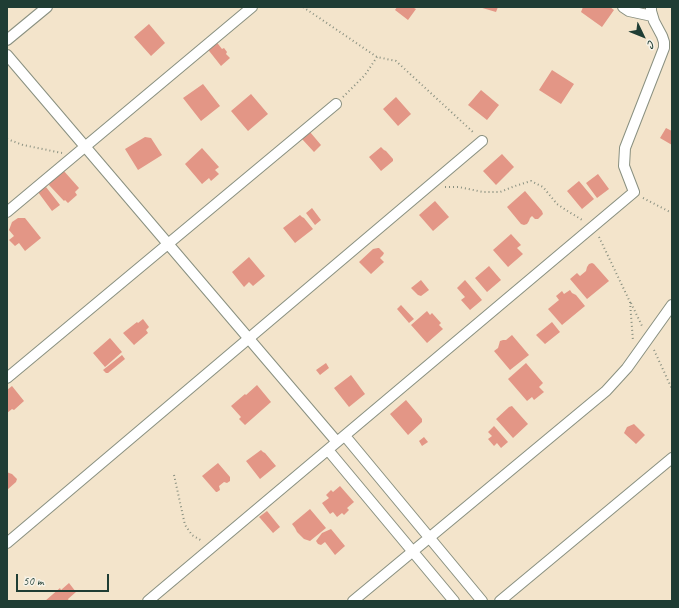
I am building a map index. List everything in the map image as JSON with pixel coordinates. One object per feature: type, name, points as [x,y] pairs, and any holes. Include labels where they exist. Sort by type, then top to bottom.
[{"type":"street","points":[[7,40],[47,7]]},
{"type":"street","points":[[7,212],[252,7]]},
{"type":"street","points":[[148,601],[634,192],[624,166],[625,148],[664,48],[664,42],[652,12],[629,12],[623,7]]},
{"type":"street","points":[[7,55],[249,338],[429,537],[482,601]]},
{"type":"street","points":[[7,378],[336,104]]},
{"type":"street","points":[[7,543],[482,140]]},
{"type":"street","points":[[353,601],[606,391],[627,368],[672,305]]},
{"type":"street","points":[[328,450],[454,601]]},
{"type":"street","points":[[500,601],[672,458]]},
{"type":"path","points":[[304,7],[377,57],[396,61],[482,140]]},
{"type":"path","points":[[336,104],[365,75],[377,57]]},
{"type":"path","points":[[7,139],[23,145],[75,155]]},
{"type":"path","points":[[428,187],[458,187],[483,192],[500,192],[531,182],[543,187],[557,204],[593,227],[630,302],[634,358]]},
{"type":"path","points":[[634,192],[672,213]]},
{"type":"path","points":[[174,475],[185,525],[192,535],[213,546]]},
{"type":"building","points":[[397,7],[412,7],[416,9],[408,20],[395,10]]},
{"type":"building","points":[[479,7],[498,7],[496,12]]},
{"type":"building","points":[[583,7],[610,7],[614,10],[602,27],[581,12]]},
{"type":"building","points":[[149,24],[165,43],[151,56],[134,37]]},
{"type":"building","points":[[215,40],[222,49],[224,48],[227,52],[226,54],[230,58],[221,66],[206,47]]},
{"type":"building","points":[[552,70],[574,84],[561,104],[539,90]]},
{"type":"building","points":[[203,84],[220,106],[201,121],[183,98]]},
{"type":"building","points":[[481,90],[499,105],[487,120],[468,105]]},
{"type":"building","points":[[251,94],[268,114],[248,131],[231,111]]},
{"type":"building","points":[[396,97],[411,114],[398,126],[383,109]]},
{"type":"building","points":[[666,128],[672,131],[672,145],[660,138]]},
{"type":"building","points":[[310,132],[321,145],[314,152],[302,139]]},
{"type":"building","points":[[145,137],[151,138],[162,155],[138,170],[125,149]]},
{"type":"building","points":[[381,147],[393,159],[393,161],[381,171],[369,157]]},
{"type":"building","points":[[202,148],[219,167],[215,170],[219,174],[211,181],[209,178],[202,184],[185,164]]},
{"type":"building","points":[[502,154],[514,167],[496,185],[483,171]]},
{"type":"building","points":[[63,170],[79,188],[75,192],[77,195],[68,203],[65,200],[64,201],[49,185],[52,175]]},
{"type":"building","points":[[598,174],[609,189],[597,198],[586,183]]},
{"type":"building","points":[[579,181],[594,199],[582,209],[567,191]]},
{"type":"building","points":[[46,187],[60,205],[52,211],[38,192]]},
{"type":"building","points":[[525,191],[543,214],[538,219],[535,219],[532,216],[527,224],[524,225],[521,224],[507,207]]},
{"type":"building","points":[[435,201],[449,217],[433,231],[419,215]]},
{"type":"building","points":[[312,208],[321,220],[315,225],[306,213]]},
{"type":"building","points":[[300,215],[313,229],[295,243],[283,228]]},
{"type":"building","points":[[18,218],[25,218],[41,238],[25,251],[19,243],[15,246],[9,240],[14,236],[9,230],[12,222]]},
{"type":"building","points":[[511,234],[521,245],[517,248],[523,254],[508,267],[493,250]]},
{"type":"building","points":[[379,248],[384,253],[380,258],[384,262],[371,274],[359,262],[373,249]]},
{"type":"building","points":[[249,257],[265,276],[253,286],[249,282],[244,287],[232,272]]},
{"type":"building","points":[[592,263],[609,281],[587,299],[570,279],[577,273],[580,276],[586,271],[589,264]]},
{"type":"building","points":[[489,266],[501,280],[487,292],[475,278]]},
{"type":"building","points":[[421,280],[429,290],[421,296],[411,288]]},
{"type":"building","points":[[465,280],[482,300],[470,310],[461,300],[465,297],[457,288]]},
{"type":"building","points":[[570,290],[585,306],[562,325],[548,309],[559,300],[556,296],[562,291],[564,294]]},
{"type":"building","points":[[401,305],[414,319],[409,323],[397,309]]},
{"type":"building","points":[[427,311],[430,315],[432,313],[441,323],[439,325],[443,329],[427,343],[411,325]]},
{"type":"building","points":[[143,319],[149,327],[146,330],[148,333],[134,345],[123,333]]},
{"type":"building","points":[[552,322],[560,332],[545,344],[536,335]]},
{"type":"building","points":[[512,335],[529,355],[510,370],[494,351],[498,348],[500,341],[506,340]]},
{"type":"building","points":[[110,338],[122,352],[105,367],[93,353]]},
{"type":"building","points":[[122,355],[125,359],[108,373],[103,370]]},
{"type":"building","points":[[326,363],[329,368],[320,375],[316,370]]},
{"type":"building","points":[[526,363],[543,383],[539,387],[544,392],[534,400],[532,397],[527,401],[508,379]]},
{"type":"building","points":[[351,375],[365,394],[349,407],[334,388]]},
{"type":"building","points":[[257,385],[271,402],[245,425],[239,419],[241,417],[231,406]]},
{"type":"building","points":[[12,386],[24,401],[14,410],[12,409],[7,413],[7,390]]},
{"type":"building","points":[[406,400],[422,419],[422,422],[408,435],[390,414]]},
{"type":"building","points":[[512,406],[528,424],[513,438],[496,419]]},
{"type":"building","points":[[634,424],[645,435],[636,444],[624,433],[627,427]]},
{"type":"building","points":[[494,426],[508,442],[501,448],[497,443],[494,446],[488,439],[492,436],[488,432]]},
{"type":"building","points":[[424,437],[428,442],[422,446],[419,441]]},
{"type":"building","points":[[261,450],[276,466],[260,479],[246,461]]},
{"type":"building","points":[[218,463],[230,477],[230,481],[227,483],[224,482],[219,486],[220,490],[216,492],[202,476]]},
{"type":"building","points":[[7,472],[12,474],[17,479],[16,482],[7,490]]},
{"type":"building","points":[[340,486],[354,502],[347,508],[349,510],[344,515],[342,513],[337,517],[333,512],[330,514],[322,503],[329,498],[326,495],[331,490],[333,492]]},
{"type":"building","points":[[310,509],[326,528],[310,541],[304,539],[292,524]]},
{"type":"building","points":[[267,511],[280,527],[273,533],[259,517]]},
{"type":"building","points":[[331,529],[345,546],[335,555],[325,542],[321,545],[316,541],[322,533]]},
{"type":"building","points":[[69,583],[76,592],[68,599],[69,601],[45,601],[60,588],[61,590]]}]
